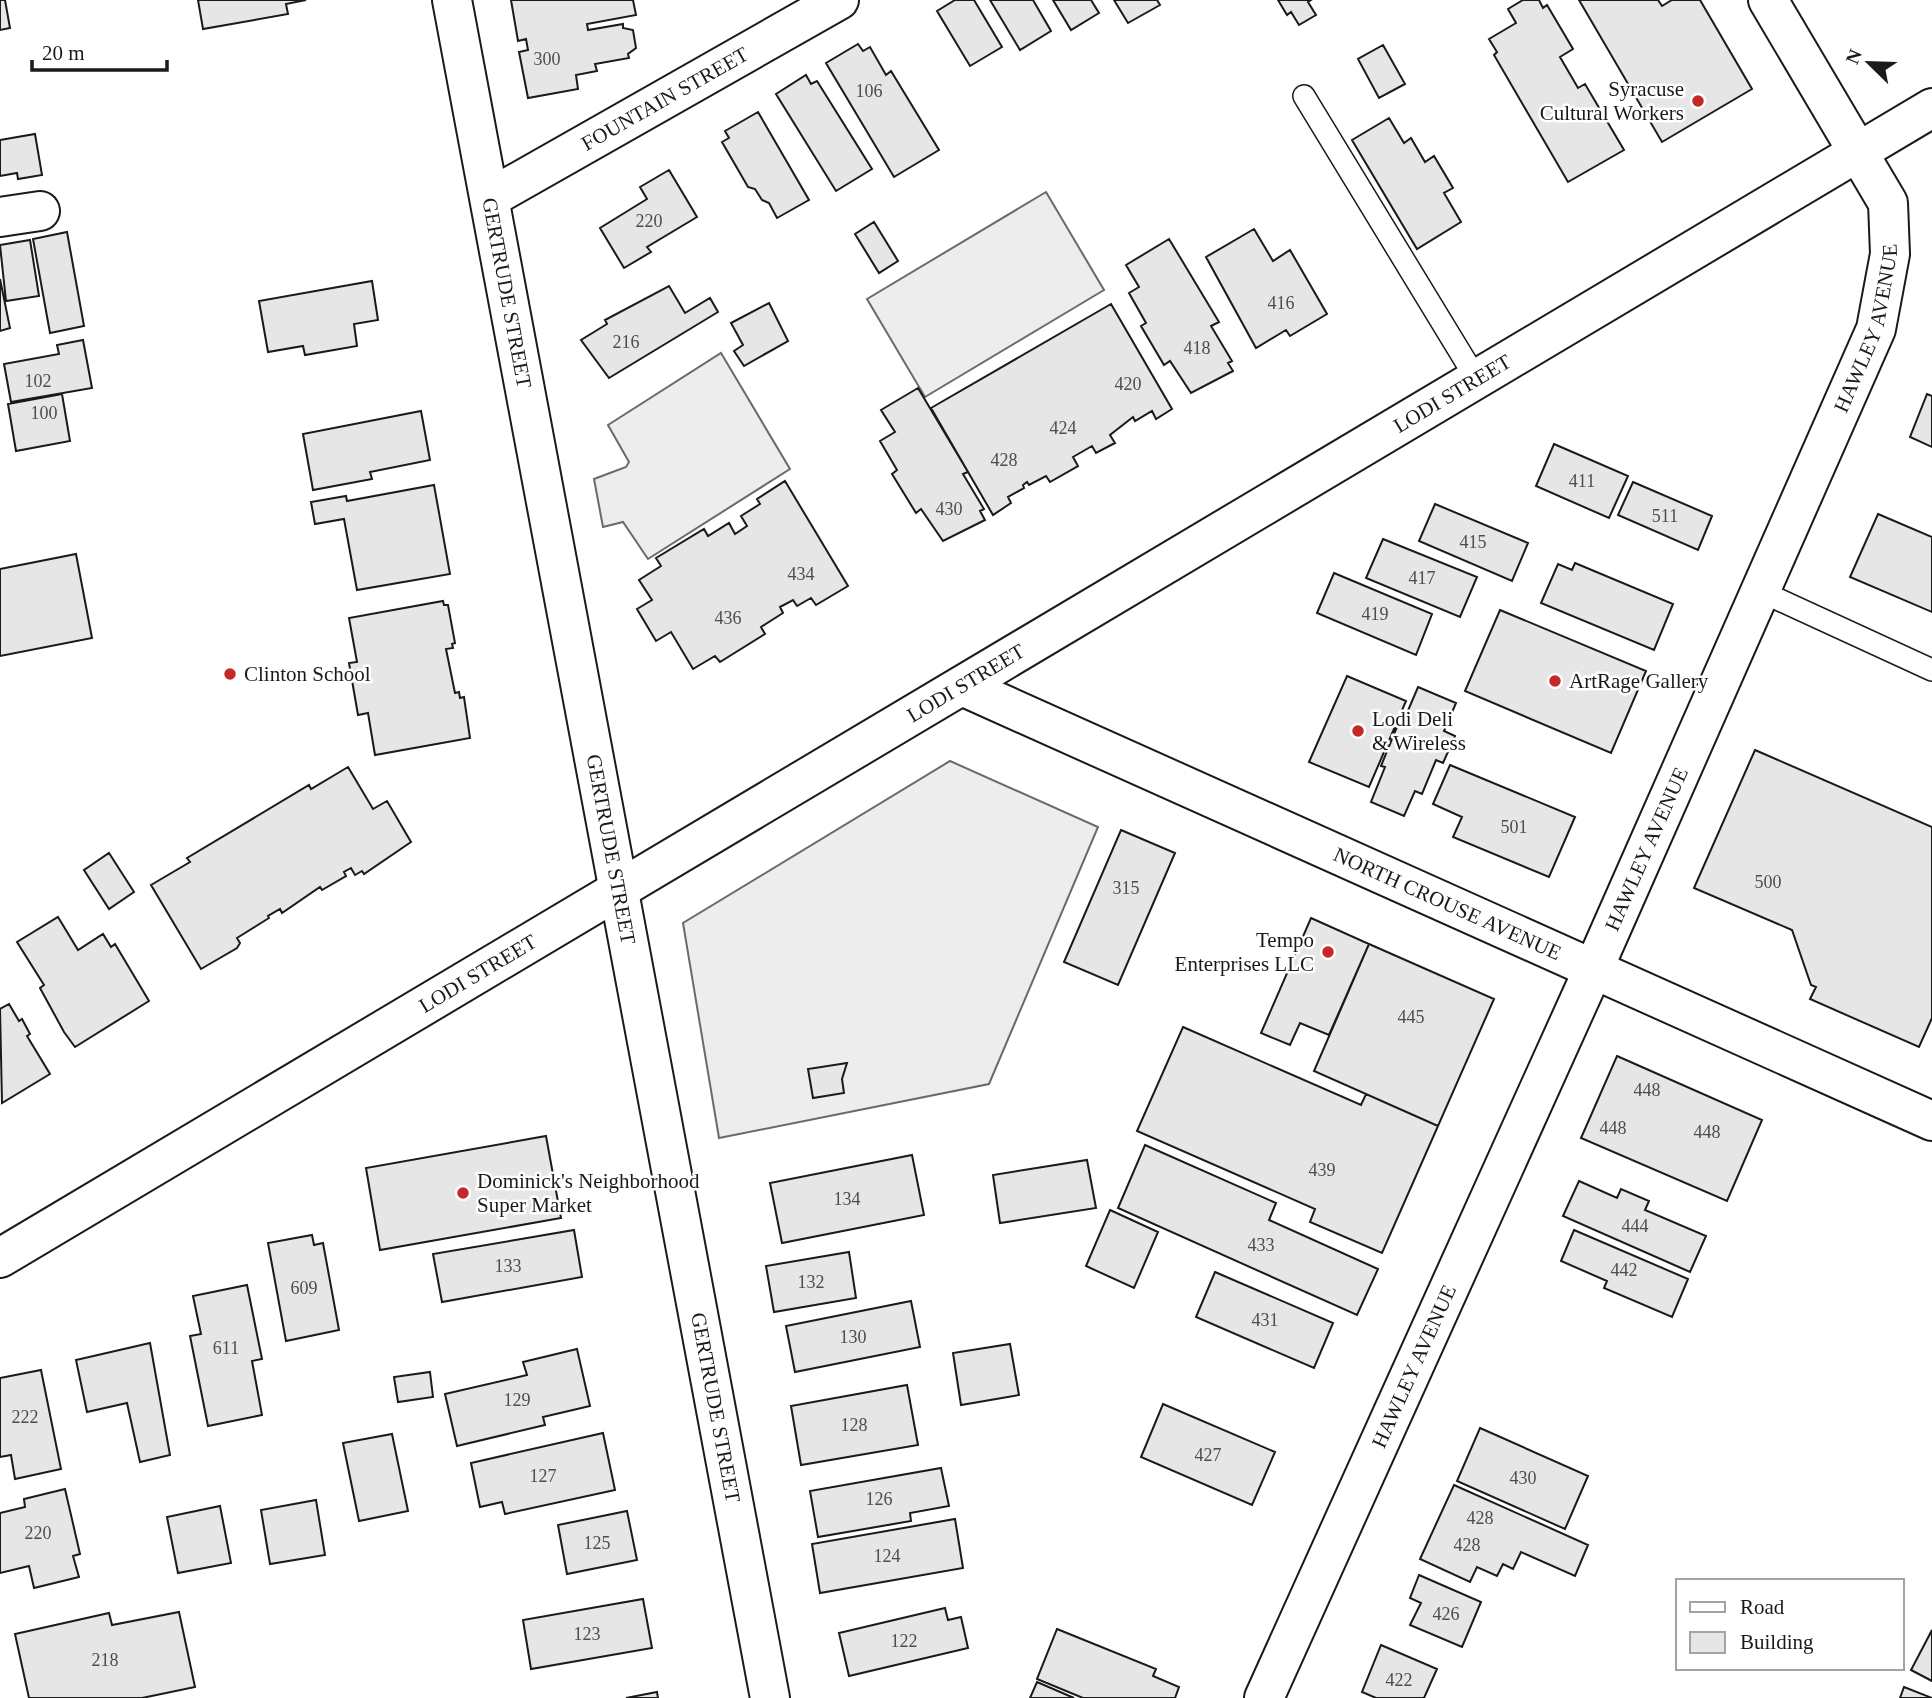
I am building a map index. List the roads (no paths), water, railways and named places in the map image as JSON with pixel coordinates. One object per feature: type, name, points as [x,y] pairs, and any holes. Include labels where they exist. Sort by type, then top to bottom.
[{"type":"street","name":"GERTRUDE STREET","points":[[452,0],[770,1698]]},
{"type":"street","name":"FOUNTAIN STREET","points":[[490,198],[839,0]]},
{"type":"street","name":"HAWLEY AVENUE","points":[[1264,1698],[1593,970],[1876,329],[1890,254],[1888,203],[1768,0]]},
{"type":"street","name":"LODI STREET","points":[[0,1258],[1932,108]]},
{"type":"street","points":[[0,217],[40,211]]},
{"type":"street","name":"NORTH CROUSE AVENUE","points":[[962,686],[1932,1121]]},
{"type":"lane","points":[[1304,96],[1476,380]]},
{"type":"lane","points":[[1760,591],[1932,670]]},
{"type":"place","name":"Syracuse Cultural Workers","points":[[1698,101]]},
{"type":"place","name":"Clinton School","points":[[230,674]]},
{"type":"place","name":"ArtRage Gallery","points":[[1555,681]]},
{"type":"place","name":"Lodi Deli & Wireless","points":[[1358,731]]},
{"type":"place","name":"Tempo Enterprises LLC","points":[[1328,952]]},
{"type":"place","name":"Dominick's Neighborhood Super Market","points":[[463,1193]]}]
